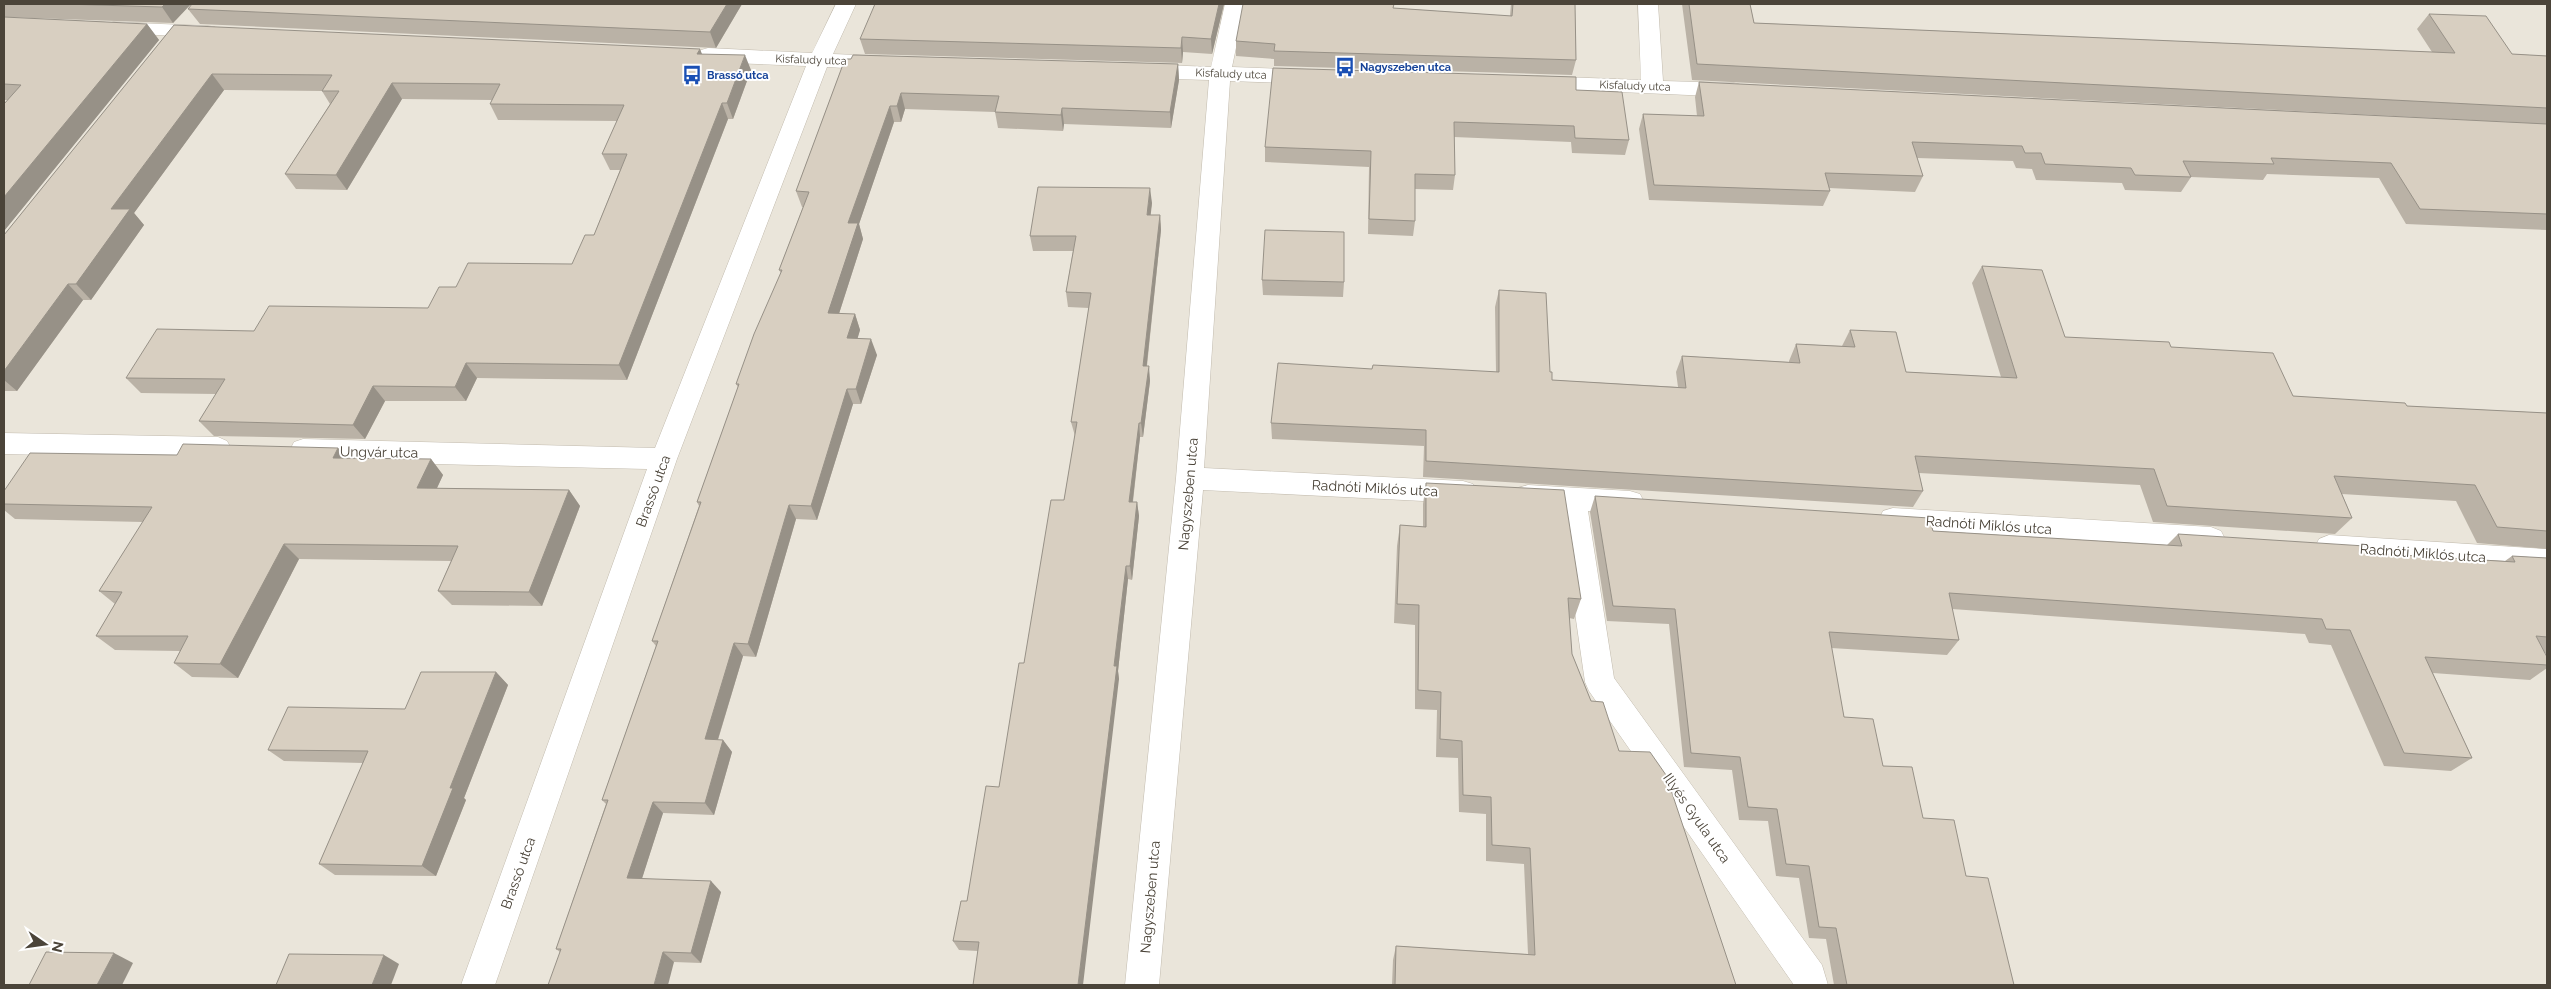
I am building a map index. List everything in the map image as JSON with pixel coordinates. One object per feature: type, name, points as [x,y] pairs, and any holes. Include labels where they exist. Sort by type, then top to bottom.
[{"type":"street","name":"Brassó utca","points":[[478,985],[664,459],[819,60],[846,4]]},
{"type":"street","name":"Nagyszeben utca","points":[[1142,985],[1190,478],[1220,74],[1235,4]]},
{"type":"street","points":[[1648,4],[1652,86]]},
{"type":"street","points":[[163,50],[198,10]]},
{"type":"street","points":[[91,27],[228,33]]},
{"type":"street","name":"Kisfaludy utca","points":[[691,54],[897,63]]},
{"type":"street","name":"Kisfaludy utca","points":[[1122,71],[1328,77]]},
{"type":"street","name":"Kisfaludy utca","points":[[1515,82],[1652,86],[1755,92]]},
{"type":"street","points":[[4,442],[240,448]]},
{"type":"street","name":"Ungvár utca","points":[[280,450],[664,459]]},
{"type":"street","name":"Radnóti Miklós utca","points":[[1190,478],[1651,503]]},
{"type":"street","name":"Illyés Gyula utca","points":[[1572,498],[1600,682],[1810,978],[1811,985]]},
{"type":"street","name":"Radnóti Miklós utca","points":[[1870,517],[2239,541]]},
{"type":"street","name":"Radnóti Miklós utca","points":[[2308,546],[2547,561]]},
{"type":"shaded area","points":[[4,4],[2547,4],[2547,985],[4,985]]},
{"type":"building","points":[[64,4],[165,4],[162,7]]},
{"type":"building","points":[[192,4],[727,4],[710,32],[188,9]]},
{"type":"building","points":[[875,4],[1219,4],[1211,39],[1182,37],[1181,48],[860,39]]},
{"type":"building","points":[[1243,4],[1394,4],[1393,8],[1512,16],[1513,4],[1575,4],[1576,60],[1274,51],[1275,44],[1236,41]]},
{"type":"building","points":[[1689,4],[1750,4],[1754,23],[2455,53],[2429,14],[2486,16],[2512,54],[2547,56],[2547,108],[1697,64]]},
{"type":"building","points":[[4,17],[147,24],[4,197],[4,104],[21,85],[4,84]]},
{"type":"building","points":[[174,25],[700,49],[697,54],[745,55],[727,103],[722,103],[619,365],[466,363],[455,387],[373,386],[353,425],[199,421],[225,379],[126,378],[157,329],[254,331],[269,306],[428,308],[439,287],[456,287],[468,263],[572,264],[585,235],[594,235],[627,154],[602,154],[624,105],[490,104],[500,84],[392,83],[336,175],[285,174],[339,91],[322,91],[332,75],[212,74],[111,209],[130,209],[76,284],[68,284],[4,371],[4,235]]},
{"type":"building","points":[[853,55],[1178,64],[1170,112],[1062,108],[1061,115],[995,112],[999,96],[901,93],[897,106],[890,106],[848,223],[858,223],[828,313],[855,314],[847,338],[871,339],[856,389],[847,389],[811,506],[789,505],[748,644],[734,643],[705,739],[723,740],[705,803],[653,802],[627,878],[711,881],[691,953],[663,952],[654,985],[548,985],[561,949],[556,949],[608,800],[602,800],[658,641],[652,641],[701,502],[697,502],[739,384],[736,384],[754,334],[782,270],[779,270],[809,192],[796,191],[845,59],[851,59]]},
{"type":"building","points":[[1273,68],[1576,77],[1576,90],[1622,92],[1629,140],[1575,138],[1574,126],[1454,122],[1455,175],[1415,174],[1415,221],[1369,219],[1371,151],[1265,147]]},
{"type":"building","points":[[1699,82],[2547,124],[2547,214],[2420,209],[2391,163],[2271,158],[2274,164],[2183,161],[2191,177],[2135,175],[2131,168],[2045,164],[2041,153],[2025,153],[2022,146],[1912,142],[1923,176],[1825,173],[1830,191],[1654,185],[1643,114],[1704,116]]},
{"type":"building","points":[[1038,187],[1150,188],[1147,215],[1160,215],[1143,366],[1149,366],[1141,423],[1139,423],[1129,502],[1137,502],[1130,566],[1126,566],[1114,666],[1117,666],[1078,985],[973,985],[979,942],[953,941],[961,901],[967,901],[986,786],[999,787],[1019,663],[1024,663],[1051,500],[1064,500],[1077,422],[1071,422],[1091,293],[1066,292],[1076,236],[1030,236]]},
{"type":"building","points":[[1265,230],[1344,232],[1344,282],[1262,280]]},
{"type":"building","points":[[1982,266],[2042,270],[2065,337],[2169,342],[2171,347],[2273,353],[2293,396],[2405,403],[2407,406],[2547,413],[2547,531],[2497,527],[2475,485],[2334,476],[2352,518],[2167,506],[2154,469],[1915,456],[1923,491],[1426,461],[1426,430],[1271,423],[1278,363],[1372,369],[1373,365],[1499,372],[1499,290],[1546,293],[1552,380],[1686,388],[1682,356],[1800,363],[1796,344],[1855,347],[1850,330],[1896,332],[1906,372],[2017,378]]},
{"type":"building","points":[[183,444],[338,448],[333,458],[431,459],[417,488],[569,490],[529,592],[438,591],[458,546],[284,544],[220,664],[174,663],[188,636],[96,636],[122,592],[99,591],[152,507],[4,504],[4,491],[30,453],[177,455]]},
{"type":"building","points":[[1426,483],[1564,490],[1581,599],[1568,598],[1572,654],[1591,701],[1603,702],[1619,751],[1650,752],[1666,775],[1736,985],[1395,985],[1396,946],[1535,955],[1530,848],[1492,845],[1491,797],[1463,795],[1462,741],[1440,739],[1441,692],[1418,690],[1419,605],[1397,604],[1400,525],[1426,527]]},
{"type":"building","points":[[1595,496],[1929,518],[1933,531],[2182,546],[2178,534],[2365,546],[2368,553],[2515,562],[2512,556],[2547,558],[2547,637],[2536,636],[2547,657],[2547,665],[2425,657],[2472,758],[2404,753],[2350,630],[2326,629],[2322,619],[1949,593],[1959,640],[1829,632],[1844,717],[1873,719],[1883,766],[1912,767],[1923,818],[1954,820],[1966,876],[1988,878],[2014,985],[1847,985],[1836,928],[1819,927],[1809,866],[1786,864],[1777,809],[1748,807],[1740,757],[1691,753],[1675,609],[1613,606]]},
{"type":"building","points":[[421,672],[496,672],[450,788],[453,788],[422,866],[319,864],[368,751],[268,750],[288,707],[405,709]]},
{"type":"building","points":[[46,952],[114,953],[97,985],[29,985]]},
{"type":"building","points":[[289,954],[384,955],[372,985],[276,985]]},
{"type":"place","name":"Nagyszeben utca","points":[[1345,67]]},
{"type":"place","name":"Brassó utca","points":[[692,75]]}]
